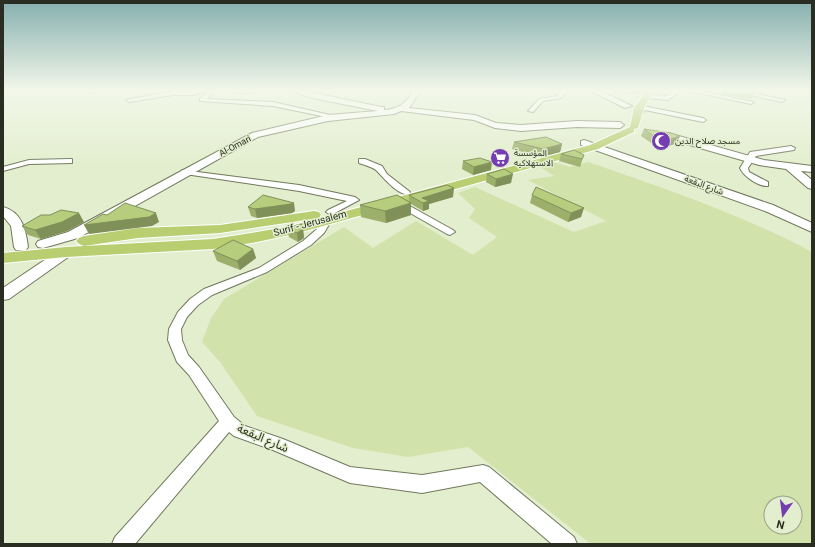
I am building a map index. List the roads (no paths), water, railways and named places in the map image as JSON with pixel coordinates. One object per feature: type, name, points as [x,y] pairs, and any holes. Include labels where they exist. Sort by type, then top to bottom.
[{"type":"main road","points":[[629,116],[631,128]]},
{"type":"main road","points":[[631,128],[636,116]]},
{"type":"main road","name":"Surif - Jerusalem","points":[[3,250],[43,244],[98,246],[213,244],[294,230],[325,217],[589,145],[631,128]]},
{"type":"main road","points":[[3,258],[66,252],[76,245],[98,246]]},
{"type":"main road","points":[[3,250],[59,246],[66,248],[66,252]]},
{"type":"street","points":[[329,116],[336,117]]},
{"type":"street","name":"Al-Omari","points":[[43,244],[66,238],[255,135],[293,125],[351,116]]},
{"type":"street","points":[[448,116],[475,118],[495,125],[521,128],[543,128],[577,124],[631,128]]},
{"type":"street","points":[[681,116],[703,120]]},
{"type":"street","points":[[661,134],[748,159],[812,170]]},
{"type":"street","name":"شارع البقعة","points":[[589,145],[768,208],[812,228]]},
{"type":"street","points":[[765,184],[746,173],[744,168],[748,159],[756,153],[791,148]]},
{"type":"street","points":[[3,169],[29,162],[70,161]]},
{"type":"street","points":[[362,161],[379,168],[401,196],[450,232]]},
{"type":"street","points":[[789,166],[812,186]]},
{"type":"street","points":[[185,172],[299,188],[355,200],[325,217]]},
{"type":"street","points":[[3,211],[9,213],[18,222],[21,247]]},
{"type":"street","name":"شارع البقعة","points":[[325,217],[321,231],[307,243],[262,270],[201,296],[187,308],[178,322],[174,336],[182,358],[194,371],[228,422],[240,431],[277,444],[350,474],[422,484],[483,473],[567,544]]},
{"type":"street","points":[[82,229],[79,236],[98,246]]},
{"type":"street","points":[[3,295],[66,252]]},
{"type":"street","points":[[122,544],[228,422]]},
{"type":"place","name":"مسجد صلاح الدين","points":[[661,141]]},
{"type":"place","name":"المؤسسة الاستهلاكيه","points":[[500,158]]}]
